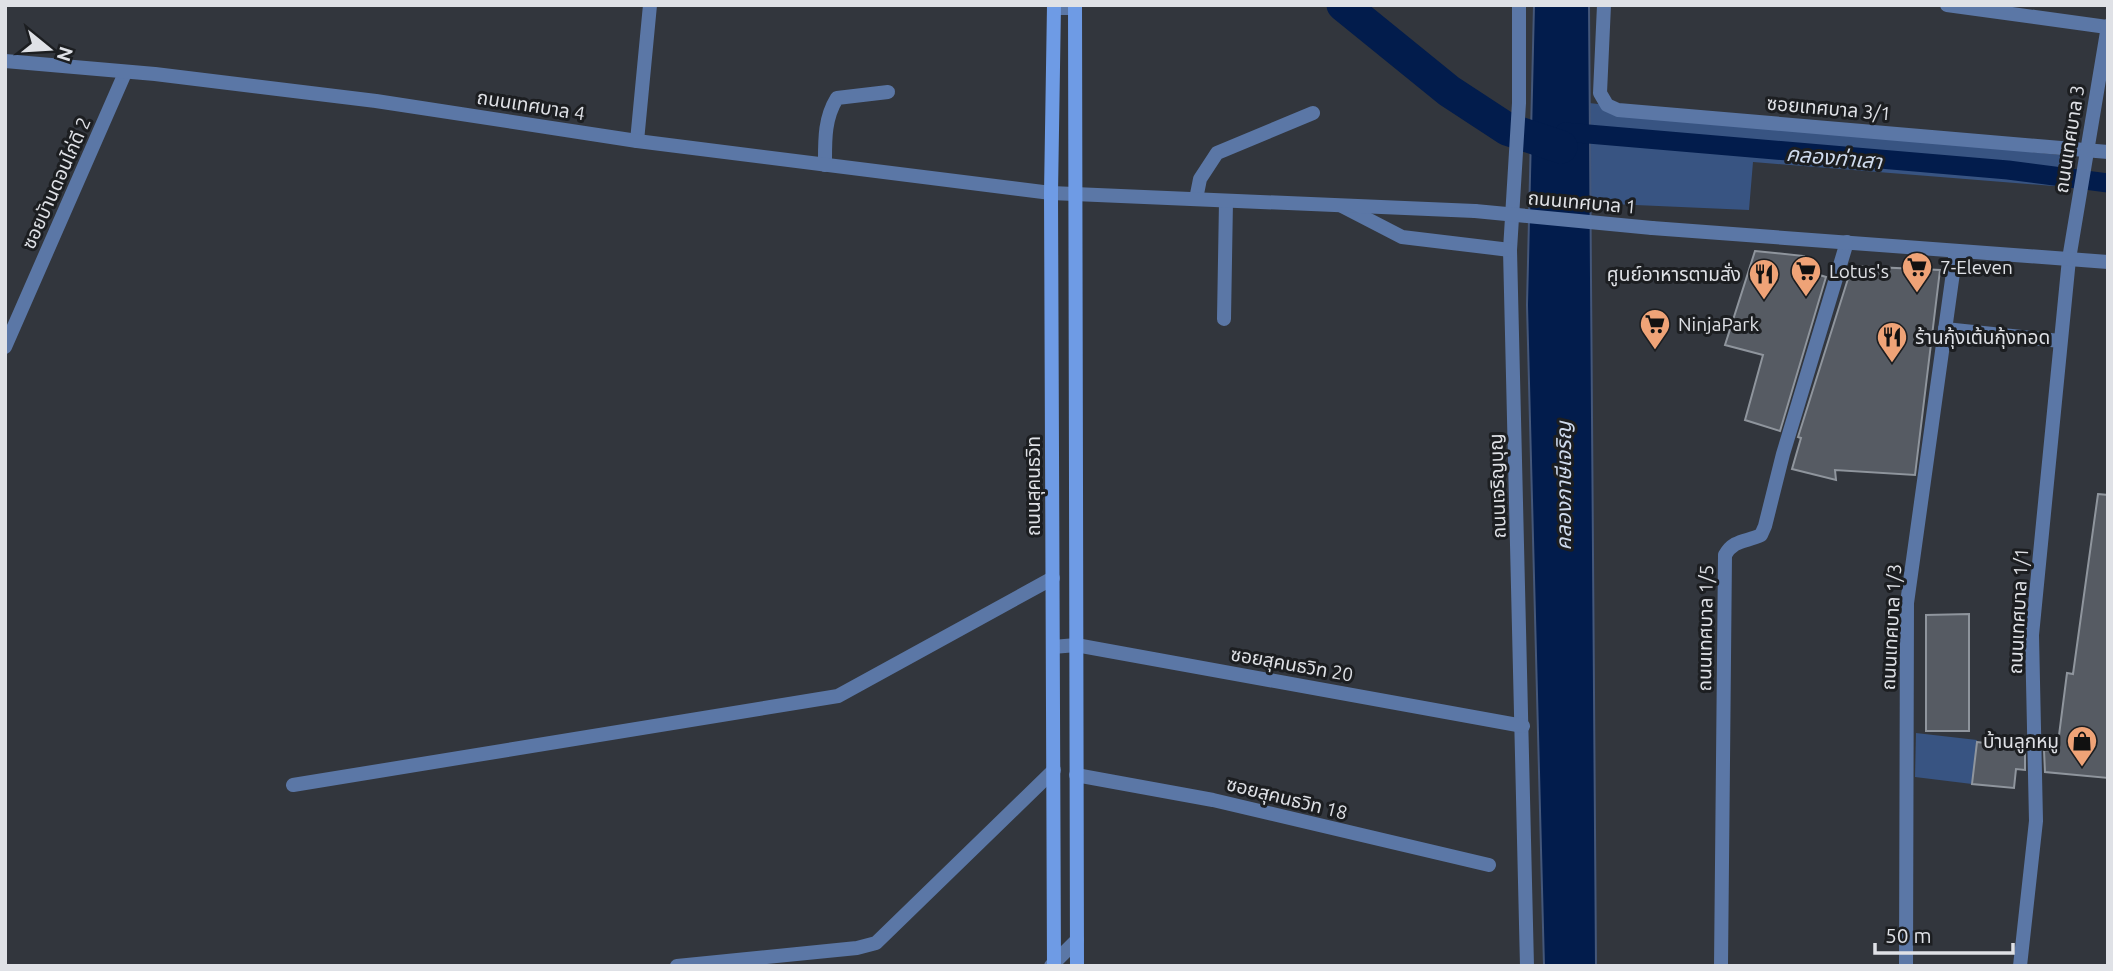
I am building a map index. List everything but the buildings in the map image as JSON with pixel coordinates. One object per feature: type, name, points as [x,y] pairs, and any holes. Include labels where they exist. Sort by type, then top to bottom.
[{"type":"main road","name":"ถนนสุคนธวิท","points":[[1053,964],[1051,193],[1054,6]]},
{"type":"main road","points":[[1075,7],[1073,194],[1077,966]]},
{"type":"street","points":[[637,141],[650,5]]},
{"type":"street","name":"ถนนเจริญบุญ","points":[[1519,5],[1517,120],[1510,250],[1527,966]]},
{"type":"street","name":"ซอยเทศบาล 3/1","points":[[1604,5],[1600,93],[1607,105],[1618,110],[2108,152]]},
{"type":"street","points":[[1947,5],[2108,26]]},
{"type":"street","points":[[1054,6],[1075,7]]},
{"type":"street","name":"ถนนเทศบาล 3","points":[[2069,259],[2108,26]]},
{"type":"street","name":"ถนนเทศบาล 4","points":[[5,61],[125,74],[155,74],[376,101],[637,141],[1051,193]]},
{"type":"street","name":"ซอยบัานดอนไก่ดี 2","points":[[5,347],[125,74]]},
{"type":"street","points":[[825,164],[825,130],[837,99],[888,92]]},
{"type":"street","points":[[1196,199],[1200,179],[1217,153],[1312,113]]},
{"type":"street","name":"ถนนเทศบาล 1","points":[[1051,193],[1475,211],[1652,228],[2108,262]]},
{"type":"street","points":[[1224,319],[1226,201]]},
{"type":"street","points":[[1342,206],[1402,237],[1510,250]]},
{"type":"street","name":"ถนนเทศบาล 1/5","points":[[1721,966],[1725,555],[1730,546],[1761,535],[1765,526],[1783,454],[1847,242]]},
{"type":"street","name":"ถนนเทศบาล 1/3","points":[[1906,966],[1906,623],[1956,251]]},
{"type":"street","name":"ถนนเทศบาล 1/1","points":[[2020,966],[2036,821],[2032,635],[2069,259]]},
{"type":"street","points":[[1944,329],[2060,341]]},
{"type":"street","points":[[293,785],[838,696],[1053,578]]},
{"type":"street","name":"ซอยสุคนธวิท 20","points":[[1053,647],[1076,645],[1523,726]]},
{"type":"street","points":[[677,966],[857,948],[876,943],[1054,770]]},
{"type":"street","name":"ซอยสุคนธวิท 18","points":[[1076,775],[1213,800],[1489,865]]},
{"type":"street","points":[[1053,964],[1077,940]]},
{"type":"shaded area","points":[[1589,103],[2069,156],[2066,187],[1753,162],[1749,210],[1590,203]]},
{"type":"shaded area","points":[[1916,733],[1977,740],[1972,784],[1915,777]]},
{"type":"water","name":"คลองภาษีเจริญ","points":[[1534,5],[1589,5],[1596,966],[1544,966],[1527,305]]},
{"type":"waterway","name":"คลองท่าเสา","points":[[1343,5],[1449,91],[1507,129],[1561,147]]},
{"type":"waterway","name":"คลองท่าเสา","points":[[1565,132],[2008,170],[2108,183]]},
{"type":"place","name":"7-Eleven","points":[[1917,294]]},
{"type":"place","name":"Lotus's","points":[[1806,298]]},
{"type":"place","name":"ศูนย์อาหารตามสั่ง","points":[[1764,301]]},
{"type":"place","name":"NinjaPark","points":[[1655,351]]},
{"type":"place","name":"ร้านกุ้งเต้นกุ้งทอด","points":[[1892,364]]},
{"type":"place","name":"บ้านลูกหมู","points":[[2082,768]]}]
